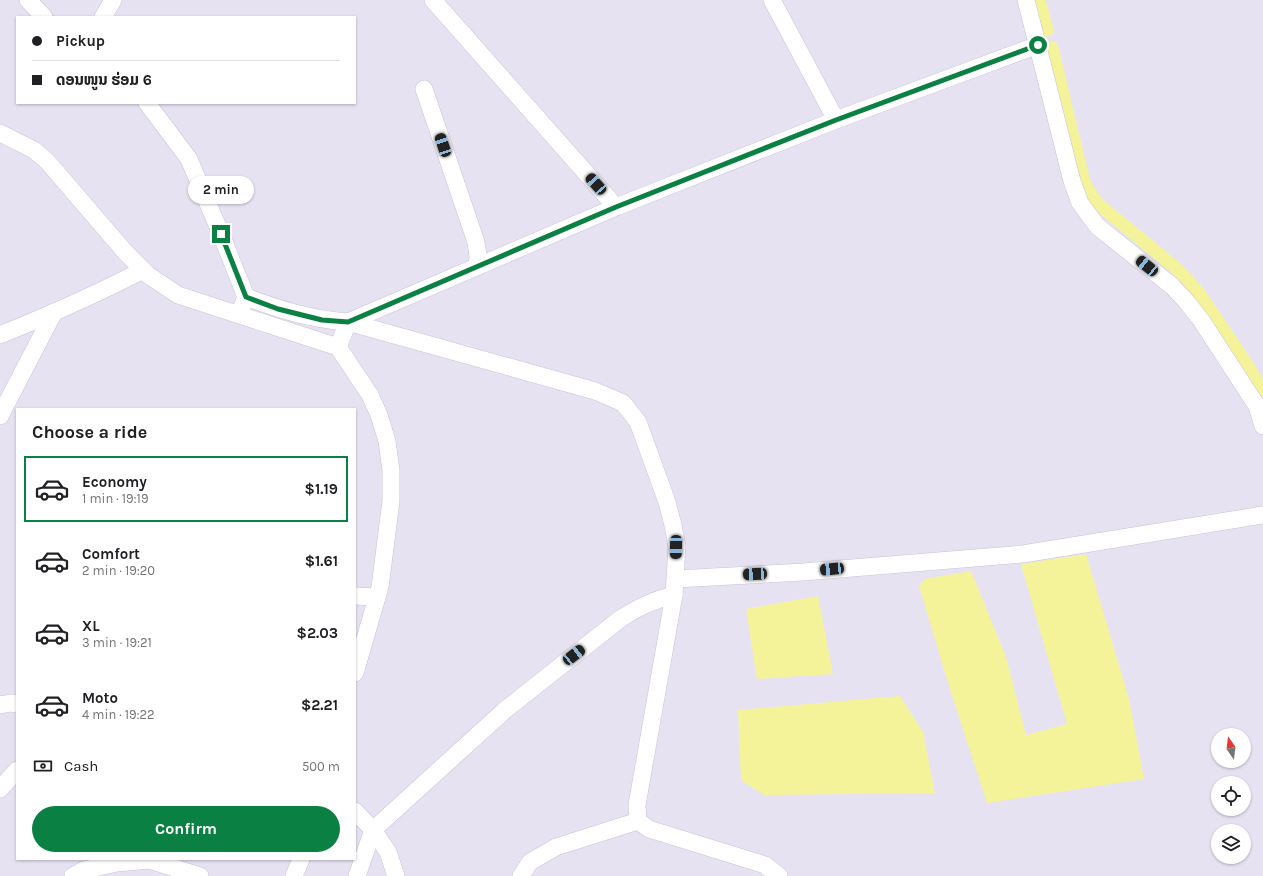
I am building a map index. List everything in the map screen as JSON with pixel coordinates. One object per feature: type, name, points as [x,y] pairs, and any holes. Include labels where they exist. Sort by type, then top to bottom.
[{"type":"street","points":[[28,0],[43,16]]},
{"type":"street","points":[[104,16],[113,0]]},
{"type":"street","points":[[433,0],[616,207]]},
{"type":"street","points":[[772,0],[836,120]]},
{"type":"street","points":[[1026,0],[1072,181],[1080,203],[1097,226],[1172,286],[1186,301],[1201,320],[1258,406],[1263,426]]},
{"type":"street","points":[[338,347],[348,322],[616,207],[836,120],[1038,45]]},
{"type":"street","points":[[424,89],[476,242],[478,256],[477,267]]},
{"type":"street","points":[[148,104],[189,159],[246,297],[240,315]]},
{"type":"street","points":[[0,133],[34,150],[47,161],[126,254],[148,275],[178,295],[338,347],[370,395],[379,415],[387,441],[391,471],[391,501],[380,587],[356,670]]},
{"type":"street","points":[[0,335],[114,286],[143,270]]},
{"type":"street","points":[[246,297],[278,309],[322,320],[348,322],[595,391],[623,403],[638,422],[667,502],[673,525],[676,547],[675,587],[637,805],[638,821]]},
{"type":"street","points":[[0,416],[54,312]]},
{"type":"street","points":[[357,876],[373,830],[505,710],[620,619],[675,587],[803,572],[1023,554],[1263,515]]},
{"type":"street","points":[[356,596],[377,597]]},
{"type":"street","points":[[0,704],[16,704]]},
{"type":"street","points":[[0,790],[16,771]]},
{"type":"street","points":[[356,812],[373,830],[388,852],[396,876]]},
{"type":"street","points":[[521,876],[530,862],[556,847],[638,821]]},
{"type":"street","points":[[638,821],[649,829],[765,865],[779,876]]},
{"type":"street","points":[[81,868],[141,860]]},
{"type":"street","points":[[152,860],[200,876]]},
{"type":"street","points":[[294,876],[301,860]]},
{"type":"shaded area","points":[[1086,554],[1129,699],[1144,779],[987,803],[950,689],[919,586],[925,579],[971,571],[1006,657],[1026,735],[1067,724],[1021,564]]},
{"type":"shaded area","points":[[818,596],[833,674],[757,679],[746,609]]},
{"type":"shaded area","points":[[900,696],[923,732],[935,793],[764,795],[741,780],[738,710]]},
{"type":"waterway","points":[[1039,0],[1047,30]]},
{"type":"waterway","points":[[1052,48],[1084,183],[1097,203],[1177,269],[1199,293],[1248,366],[1263,392]]},
{"type":"route","points":[[221,234],[246,297],[278,309],[322,320],[348,322],[616,207],[836,120],[1038,45]]}]
